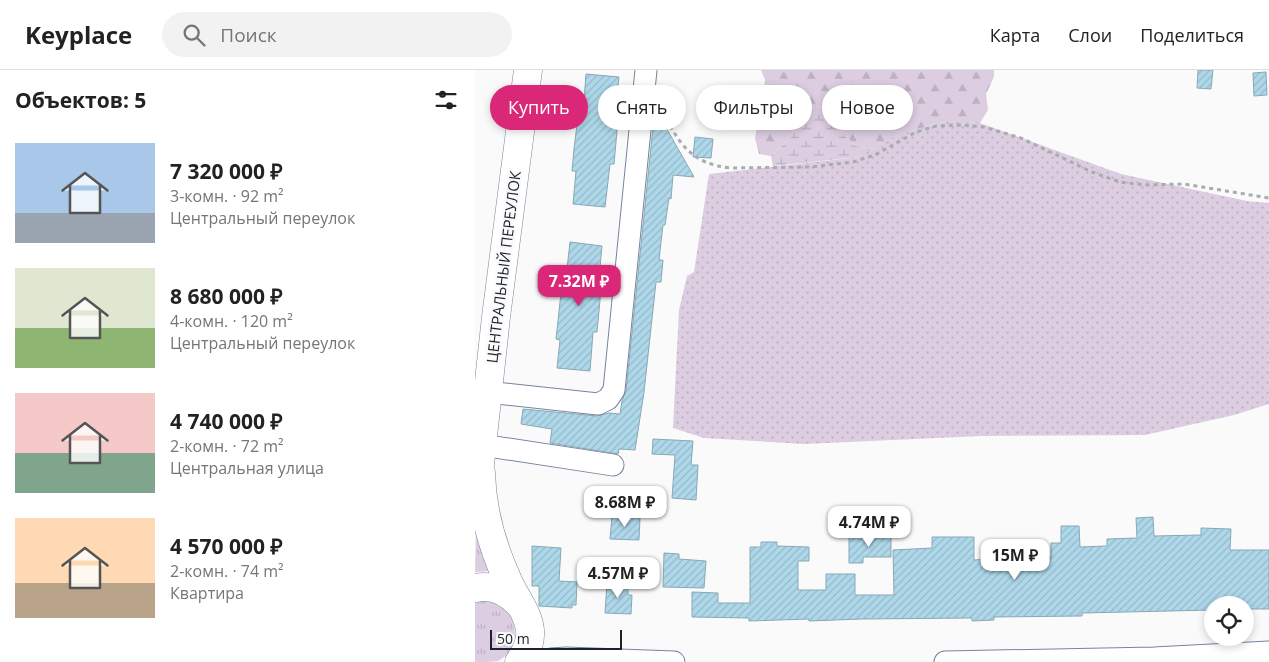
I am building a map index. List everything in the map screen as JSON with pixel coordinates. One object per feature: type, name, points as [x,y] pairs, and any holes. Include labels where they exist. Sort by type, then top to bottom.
[{"type":"main road","name":"ЦЕНТРАЛЬНЫЙ ПЕРЕУЛОК","points":[[481,454],[487,392],[528,70]]},
{"type":"main road","points":[[475,493],[481,454]]},
{"type":"main road","points":[[481,454],[481,486],[486,518],[497,556],[519,604]]},
{"type":"main road","points":[[475,588],[497,589],[513,597],[525,612],[530,630],[527,648],[519,662]]},
{"type":"street","points":[[487,392],[598,404],[608,399],[613,390],[645,77]]},
{"type":"street","points":[[481,454],[613,465]]},
{"type":"street","points":[[530,630],[534,640],[541,648],[551,654],[566,658]]},
{"type":"street","points":[[945,662],[1154,658],[1269,652]]},
{"type":"street","points":[[532,662],[566,658],[674,662]]},
{"type":"path","points":[[645,77],[676,137],[696,158],[717,167],[810,167],[853,162],[875,155],[916,132],[936,126],[961,125],[984,127],[1021,138],[1092,172],[1120,182],[1145,185],[1184,184],[1269,198]]},
{"type":"green space","points":[[761,70],[994,70],[994,77],[986,94],[988,110],[980,123],[947,121],[899,134],[875,149],[856,146],[840,130],[913,130],[913,85],[822,85],[822,106],[812,107],[812,85],[764,85],[765,80]]},
{"type":"green space","points":[[822,106],[822,130],[840,130],[856,146],[875,149],[859,157],[773,166],[771,156],[792,136],[795,130],[812,130],[812,107]]},
{"type":"green space","points":[[947,121],[980,123],[1121,174],[1247,201],[1269,203],[1269,404],[1234,415],[1145,435],[981,436],[804,444],[704,438],[673,428],[679,310],[687,276],[694,272],[709,174],[859,157],[899,134]]},
{"type":"green space","points":[[756,130],[795,130],[792,136],[771,156],[759,154],[755,138]]},
{"type":"green space","points":[[476,533],[488,571],[475,572]]},
{"type":"green space","points":[[475,600],[491,600],[500,604],[512,619],[514,638],[512,647],[498,661],[475,662]]},
{"type":"building","points":[[1198,70],[1213,70],[1211,89],[1197,88]]},
{"type":"building","points":[[1266,72],[1267,95],[1254,96],[1253,73]]},
{"type":"building","points":[[586,74],[619,77],[618,85],[598,85],[598,130],[617,130],[614,164],[610,164],[605,207],[573,204],[576,171],[572,171],[576,130],[588,130],[588,85],[585,85]]},
{"type":"building","points":[[653,130],[667,130],[694,177],[673,175],[671,199],[669,198],[665,225],[663,225],[659,260],[663,260],[661,282],[656,282],[644,392],[635,450],[619,449],[618,454],[550,443],[552,429],[521,424],[523,409],[597,416],[609,413],[620,414],[626,391]]},
{"type":"building","points":[[695,137],[713,139],[711,158],[693,157]]},
{"type":"building","points":[[570,242],[602,246],[598,288],[601,289],[597,332],[593,332],[590,371],[557,368],[560,340],[556,339],[563,268],[567,269]]},
{"type":"building","points":[[653,439],[693,441],[691,465],[698,465],[696,500],[672,498],[675,455],[652,454]]},
{"type":"building","points":[[612,516],[640,518],[639,540],[610,539]]},
{"type":"building","points":[[1153,517],[1154,536],[1201,535],[1201,528],[1231,529],[1230,550],[1269,550],[1269,609],[1254,609],[1254,596],[1204,596],[1204,610],[1082,613],[1082,616],[994,617],[994,620],[972,621],[972,618],[749,621],[749,618],[692,617],[692,592],[718,593],[718,603],[750,603],[750,547],[761,547],[761,542],[777,542],[777,546],[809,547],[809,561],[798,561],[798,590],[826,590],[826,574],[855,574],[855,595],[894,595],[893,550],[932,548],[932,537],[974,537],[974,560],[1009,558],[1008,544],[1022,544],[1023,558],[1051,557],[1051,543],[1061,543],[1061,526],[1079,526],[1080,547],[1107,546],[1107,539],[1137,538],[1136,518]]},
{"type":"building","points":[[849,537],[891,537],[891,557],[863,557],[863,563],[849,563]]},
{"type":"building","points":[[532,546],[561,548],[559,581],[577,582],[576,605],[572,605],[572,608],[539,606],[539,586],[532,586]]},
{"type":"building","points":[[664,553],[679,554],[679,559],[706,561],[704,588],[663,587]]},
{"type":"building","points":[[607,583],[628,584],[628,595],[632,595],[631,614],[605,613]]}]
